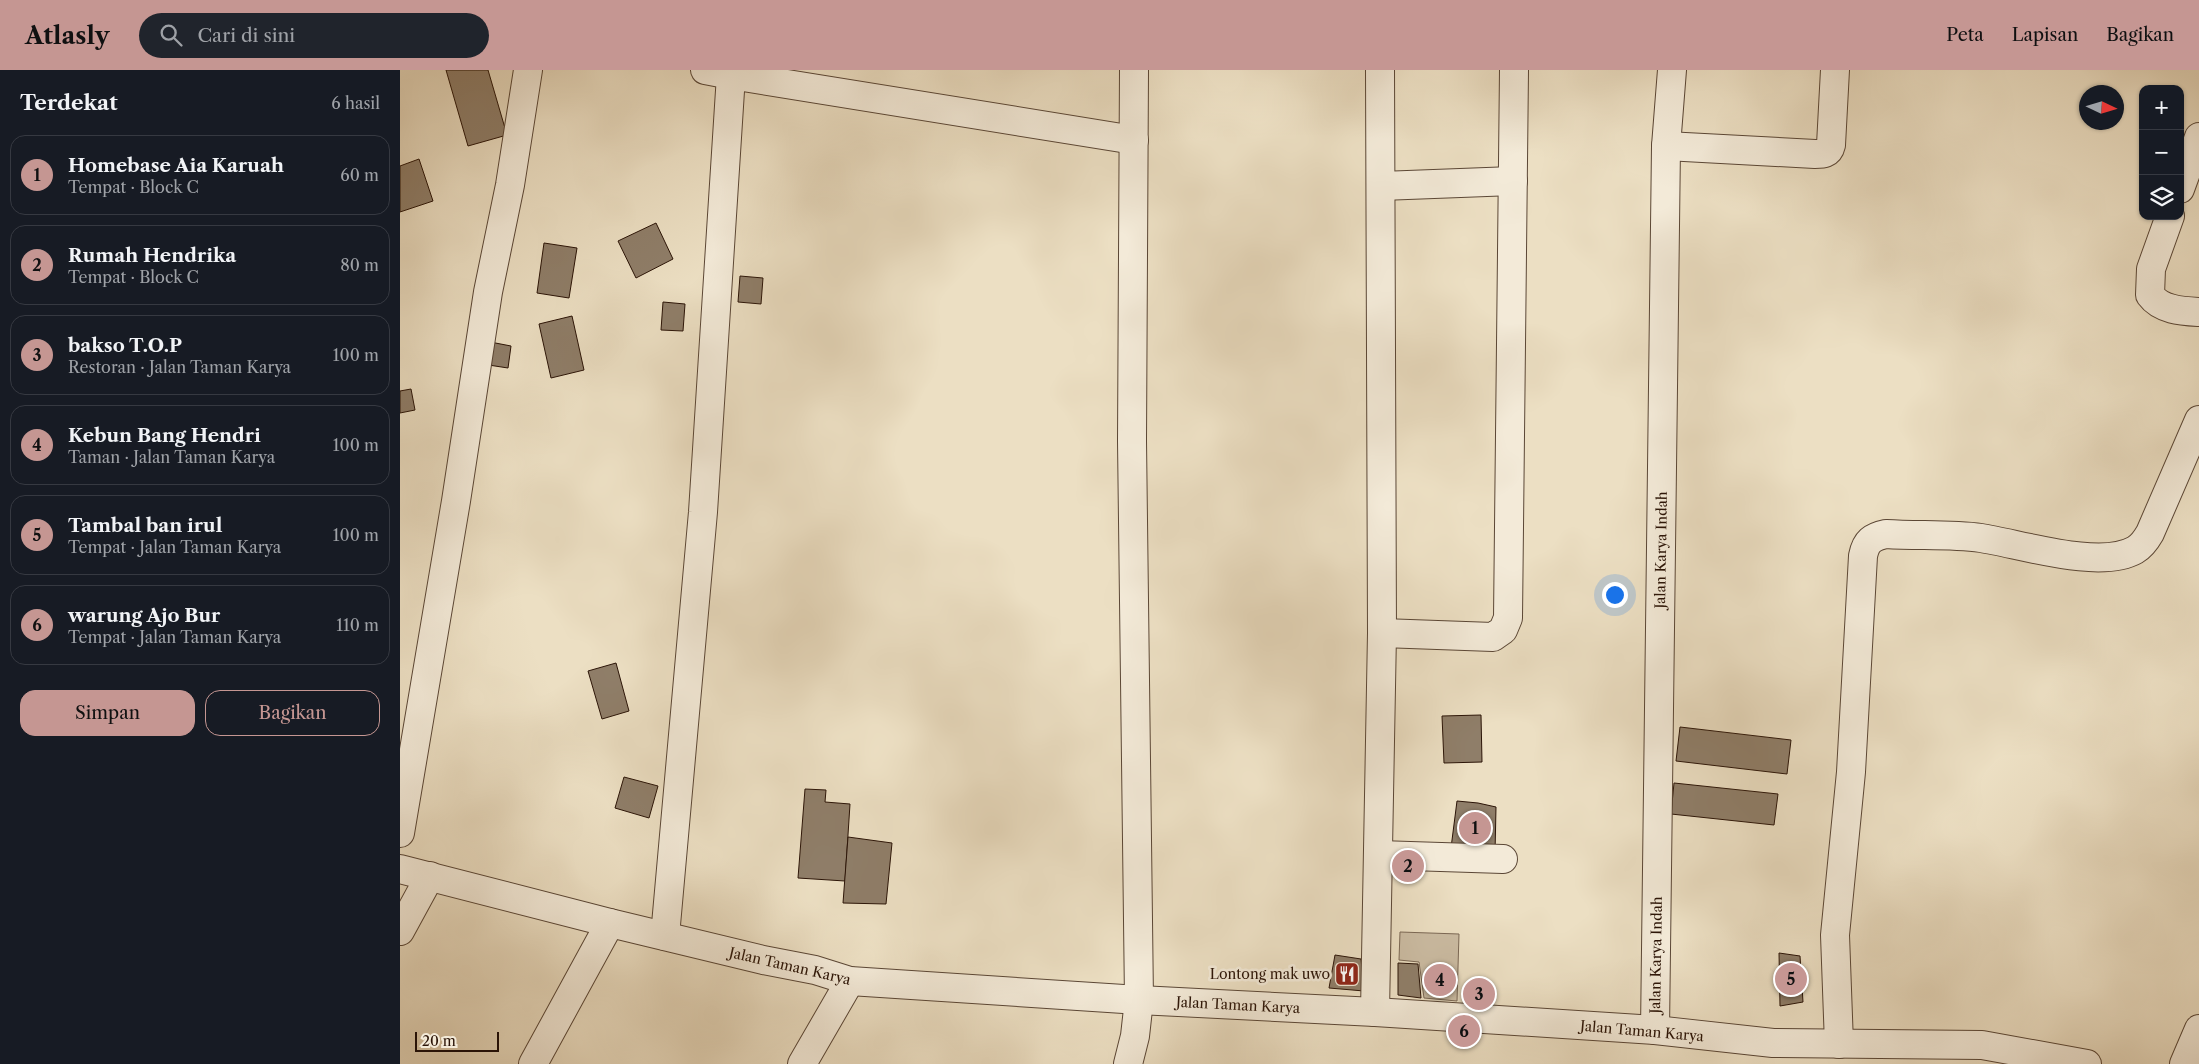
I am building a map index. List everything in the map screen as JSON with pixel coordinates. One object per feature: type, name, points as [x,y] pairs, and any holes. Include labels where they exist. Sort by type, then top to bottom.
[{"type":"street","points":[[400,833],[456,501],[488,292],[510,185],[528,70]]},
{"type":"street","points":[[705,70],[1134,140]]},
{"type":"street","points":[[1128,1064],[1135,1036],[1139,1000],[1132,451],[1134,70]]},
{"type":"street","points":[[1375,1012],[1382,632],[1380,70]]},
{"type":"street","points":[[1382,632],[1493,637],[1500,634],[1508,618],[1514,70]]},
{"type":"street","name":"Jalan Karya Indah","points":[[1655,1030],[1666,146],[1672,70]]},
{"type":"street","points":[[1666,146],[1825,153],[1829,151],[1831,145],[1835,70]]},
{"type":"street","points":[[665,936],[703,512],[731,75]]},
{"type":"street","points":[[2184,178],[2199,137]]},
{"type":"street","points":[[1381,186],[1512,181]]},
{"type":"street","points":[[2169,220],[2151,269],[2150,295],[2156,303],[2163,306],[2199,312]]},
{"type":"street","points":[[1839,1044],[1835,935],[1851,772],[1863,556],[1868,541],[1874,537],[1886,534],[1980,538],[2039,550],[2091,557],[2109,557],[2134,551],[2141,546],[2150,533],[2199,420]]},
{"type":"street","points":[[1378,855],[1503,859]]},
{"type":"street","name":"Jalan Taman Karya","points":[[400,868],[610,923],[815,970],[850,980],[1139,1000],[1375,1012],[1655,1030],[1768,1053],[1839,1044],[2087,1064]]},
{"type":"street","points":[[400,931],[430,876]]},
{"type":"street","points":[[533,1064],[610,923]]},
{"type":"street","points":[[802,1064],[850,980]]},
{"type":"street","points":[[2184,1064],[2199,1028]]},
{"type":"shaded area","points":[[1400,932],[1459,934],[1457,1001],[1424,998],[1419,962],[1399,960]]},
{"type":"building","points":[[446,70],[488,70],[507,135],[468,146]]},
{"type":"building","points":[[419,159],[433,201],[400,212],[400,166]]},
{"type":"building","points":[[656,223],[673,259],[636,278],[618,241]]},
{"type":"building","points":[[544,243],[577,248],[569,298],[537,293]]},
{"type":"building","points":[[740,276],[763,278],[761,304],[738,302]]},
{"type":"building","points":[[663,302],[685,304],[683,331],[661,330]]},
{"type":"building","points":[[572,316],[584,370],[551,378],[539,324]]},
{"type":"building","points":[[485,341],[511,346],[508,368],[482,364]]},
{"type":"building","points":[[411,389],[415,410],[400,413],[400,391]]},
{"type":"building","points":[[616,663],[629,711],[602,719],[588,671]]},
{"type":"building","points":[[1481,715],[1482,762],[1444,763],[1442,716]]},
{"type":"building","points":[[1680,727],[1791,740],[1787,774],[1676,761]]},
{"type":"building","points":[[624,777],[658,786],[649,818],[615,808]]},
{"type":"building","points":[[1674,783],[1778,794],[1774,825],[1671,814]]},
{"type":"building","points":[[805,789],[826,790],[825,802],[850,804],[845,881],[798,878]]},
{"type":"building","points":[[1457,801],[1496,807],[1495,853],[1451,848]]},
{"type":"building","points":[[848,837],[892,843],[886,904],[843,903]]},
{"type":"building","points":[[1779,953],[1800,956],[1803,1002],[1780,1006]]},
{"type":"building","name":"Lontong mak uwo","points":[[1335,955],[1361,959],[1364,991],[1329,988]]},
{"type":"building","points":[[1398,963],[1418,964],[1421,998],[1398,995]]},
{"type":"building","points":[[1465,987],[1474,988],[1474,999],[1464,998]]},
{"type":"building","points":[[1477,989],[1483,990],[1481,999],[1475,998]]},
{"type":"building","points":[[1455,1021],[1479,1023],[1466,1046],[1453,1039]]},
{"type":"place","name":"Homebase Aia Karuah","points":[[1475,828]]},
{"type":"place","name":"Rumah Hendrika","points":[[1408,866]]},
{"type":"place","name":"Lontong mak uwo","points":[[1347,974]]},
{"type":"place","name":"Tambal ban irul","points":[[1791,979]]},
{"type":"place","name":"Kebun Bang Hendri","points":[[1440,980]]},
{"type":"place","name":"bakso T.O.P","points":[[1479,994]]},
{"type":"place","name":"warung Ajo Bur","points":[[1464,1031]]}]
